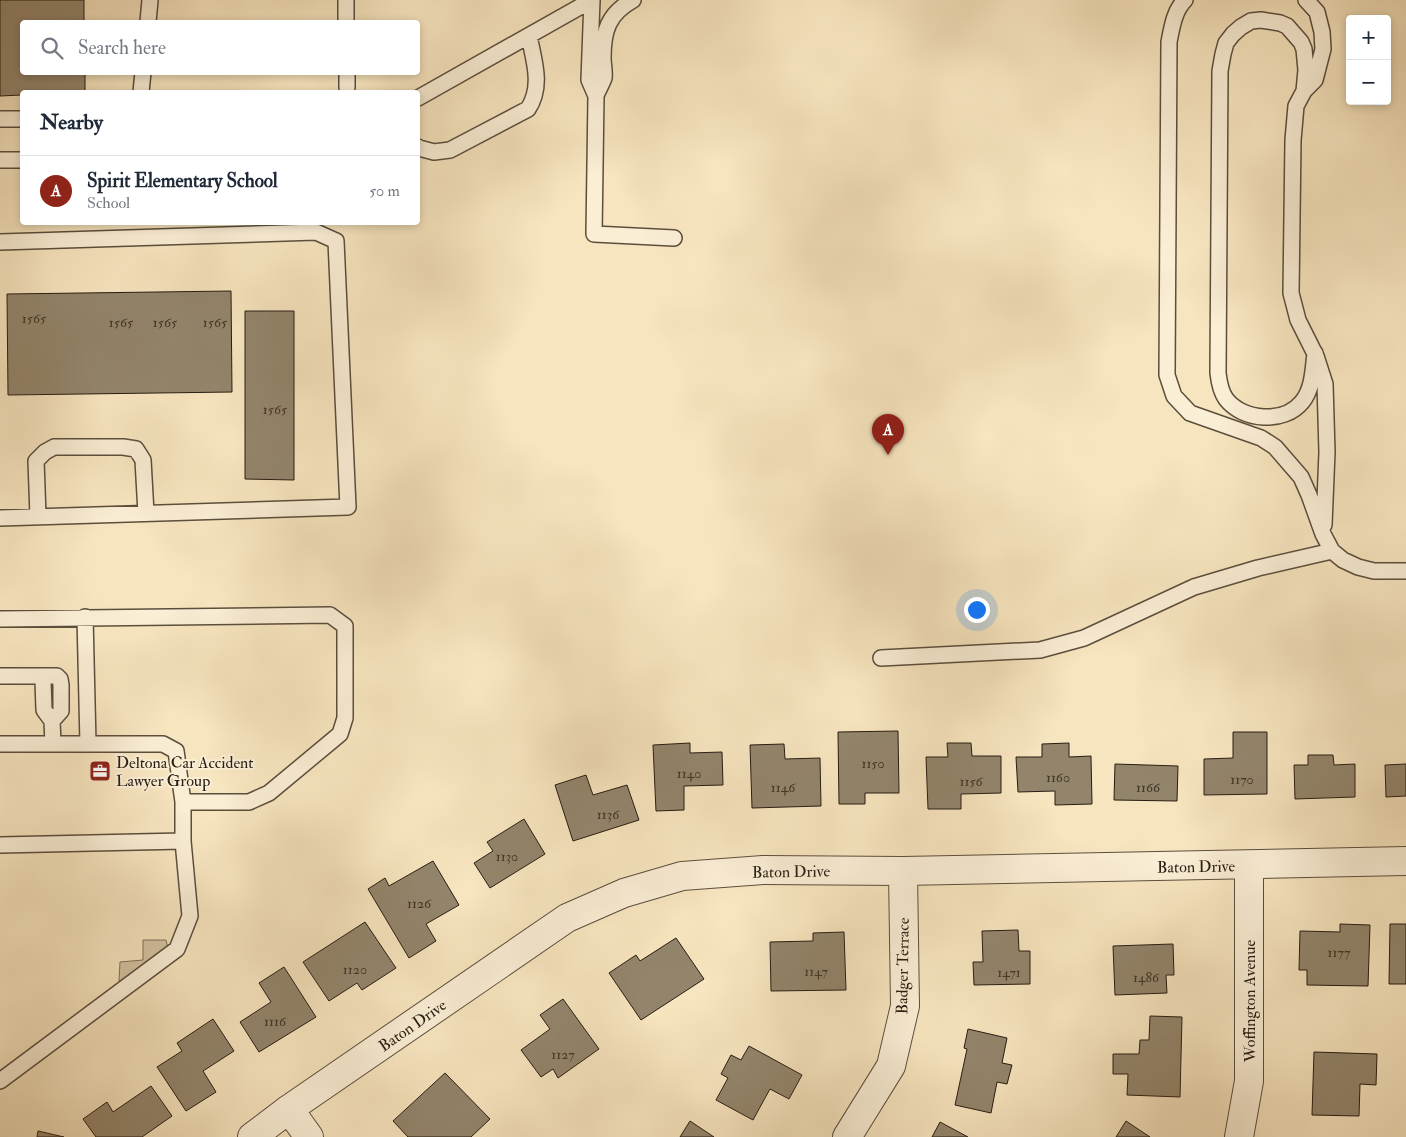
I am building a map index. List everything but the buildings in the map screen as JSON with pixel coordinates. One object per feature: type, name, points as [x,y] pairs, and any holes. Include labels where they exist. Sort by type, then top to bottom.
[{"type":"street","name":"Baton Drive","points":[[252,1137],[566,918],[624,893],[682,876],[763,870],[903,871],[1406,861]]},
{"type":"street","name":"Woffington Avenue","points":[[1239,1137],[1249,1080],[1249,865]]},
{"type":"street","name":"Badger Terrace","points":[[847,1137],[891,1066],[905,1006],[903,871]]},
{"type":"street","points":[[290,1109],[309,1137]]},
{"type":"lane","points":[[148,20],[150,0]]},
{"type":"lane","points":[[346,0],[346,20]]},
{"type":"lane","points":[[592,0],[588,80],[596,96]]},
{"type":"lane","points":[[420,97],[592,0]]},
{"type":"lane","points":[[633,0],[620,8],[612,18],[606,28],[603,42],[604,78],[596,96],[594,234],[674,238]]},
{"type":"lane","points":[[1185,0],[1173,21],[1169,42],[1166,375],[1174,396],[1190,413],[1210,422],[1261,438],[1275,447],[1301,477],[1323,534],[1332,551],[1343,560],[1358,567],[1374,571],[1406,571]]},
{"type":"lane","points":[[1306,0],[1317,12],[1322,32],[1323,49],[1315,80],[1304,91],[1296,106],[1291,293],[1298,320],[1315,353],[1325,384],[1327,452],[1323,534]]},
{"type":"lane","points":[[1304,91],[1306,70],[1304,49],[1301,42],[1287,26],[1271,21],[1251,21],[1241,26],[1226,43],[1220,71],[1218,373],[1224,397],[1230,404],[1254,416],[1266,418],[1280,416],[1302,402],[1309,391],[1315,353]]},
{"type":"lane","points":[[420,148],[434,152],[450,150],[528,109],[533,101],[537,76],[530,36]]},
{"type":"lane","points":[[141,90],[143,75]]},
{"type":"lane","points":[[0,119],[20,119]]},
{"type":"lane","points":[[0,160],[20,160]]},
{"type":"lane","points":[[0,242],[316,232],[336,241],[348,508],[0,518]]},
{"type":"lane","points":[[1232,428],[1240,410]]},
{"type":"lane","points":[[38,516],[36,461],[45,452],[54,447],[123,447],[136,449],[143,460],[146,513]]},
{"type":"lane","points":[[881,658],[1040,650],[1084,638],[1194,587],[1258,568],[1332,551]]},
{"type":"lane","points":[[0,619],[330,616],[344,626],[345,718],[340,734],[269,793],[249,802],[183,802]]},
{"type":"lane","points":[[85,617],[88,744]]},
{"type":"lane","points":[[0,676],[57,676],[60,679],[61,711],[52,721],[53,744]]},
{"type":"lane","points":[[0,744],[163,744],[176,751],[183,802],[183,841],[190,916],[177,949],[0,1081]]},
{"type":"lane","points":[[0,845],[183,841]]},
{"type":"shaded area","points":[[143,940],[166,940],[169,953],[136,977],[119,981],[120,962],[143,960]]},
{"type":"place","name":"Spirit Elementary School","points":[[888,455]]},
{"type":"place","name":"Deltona Car Accident Lawyer Group","points":[[100,771]]}]
